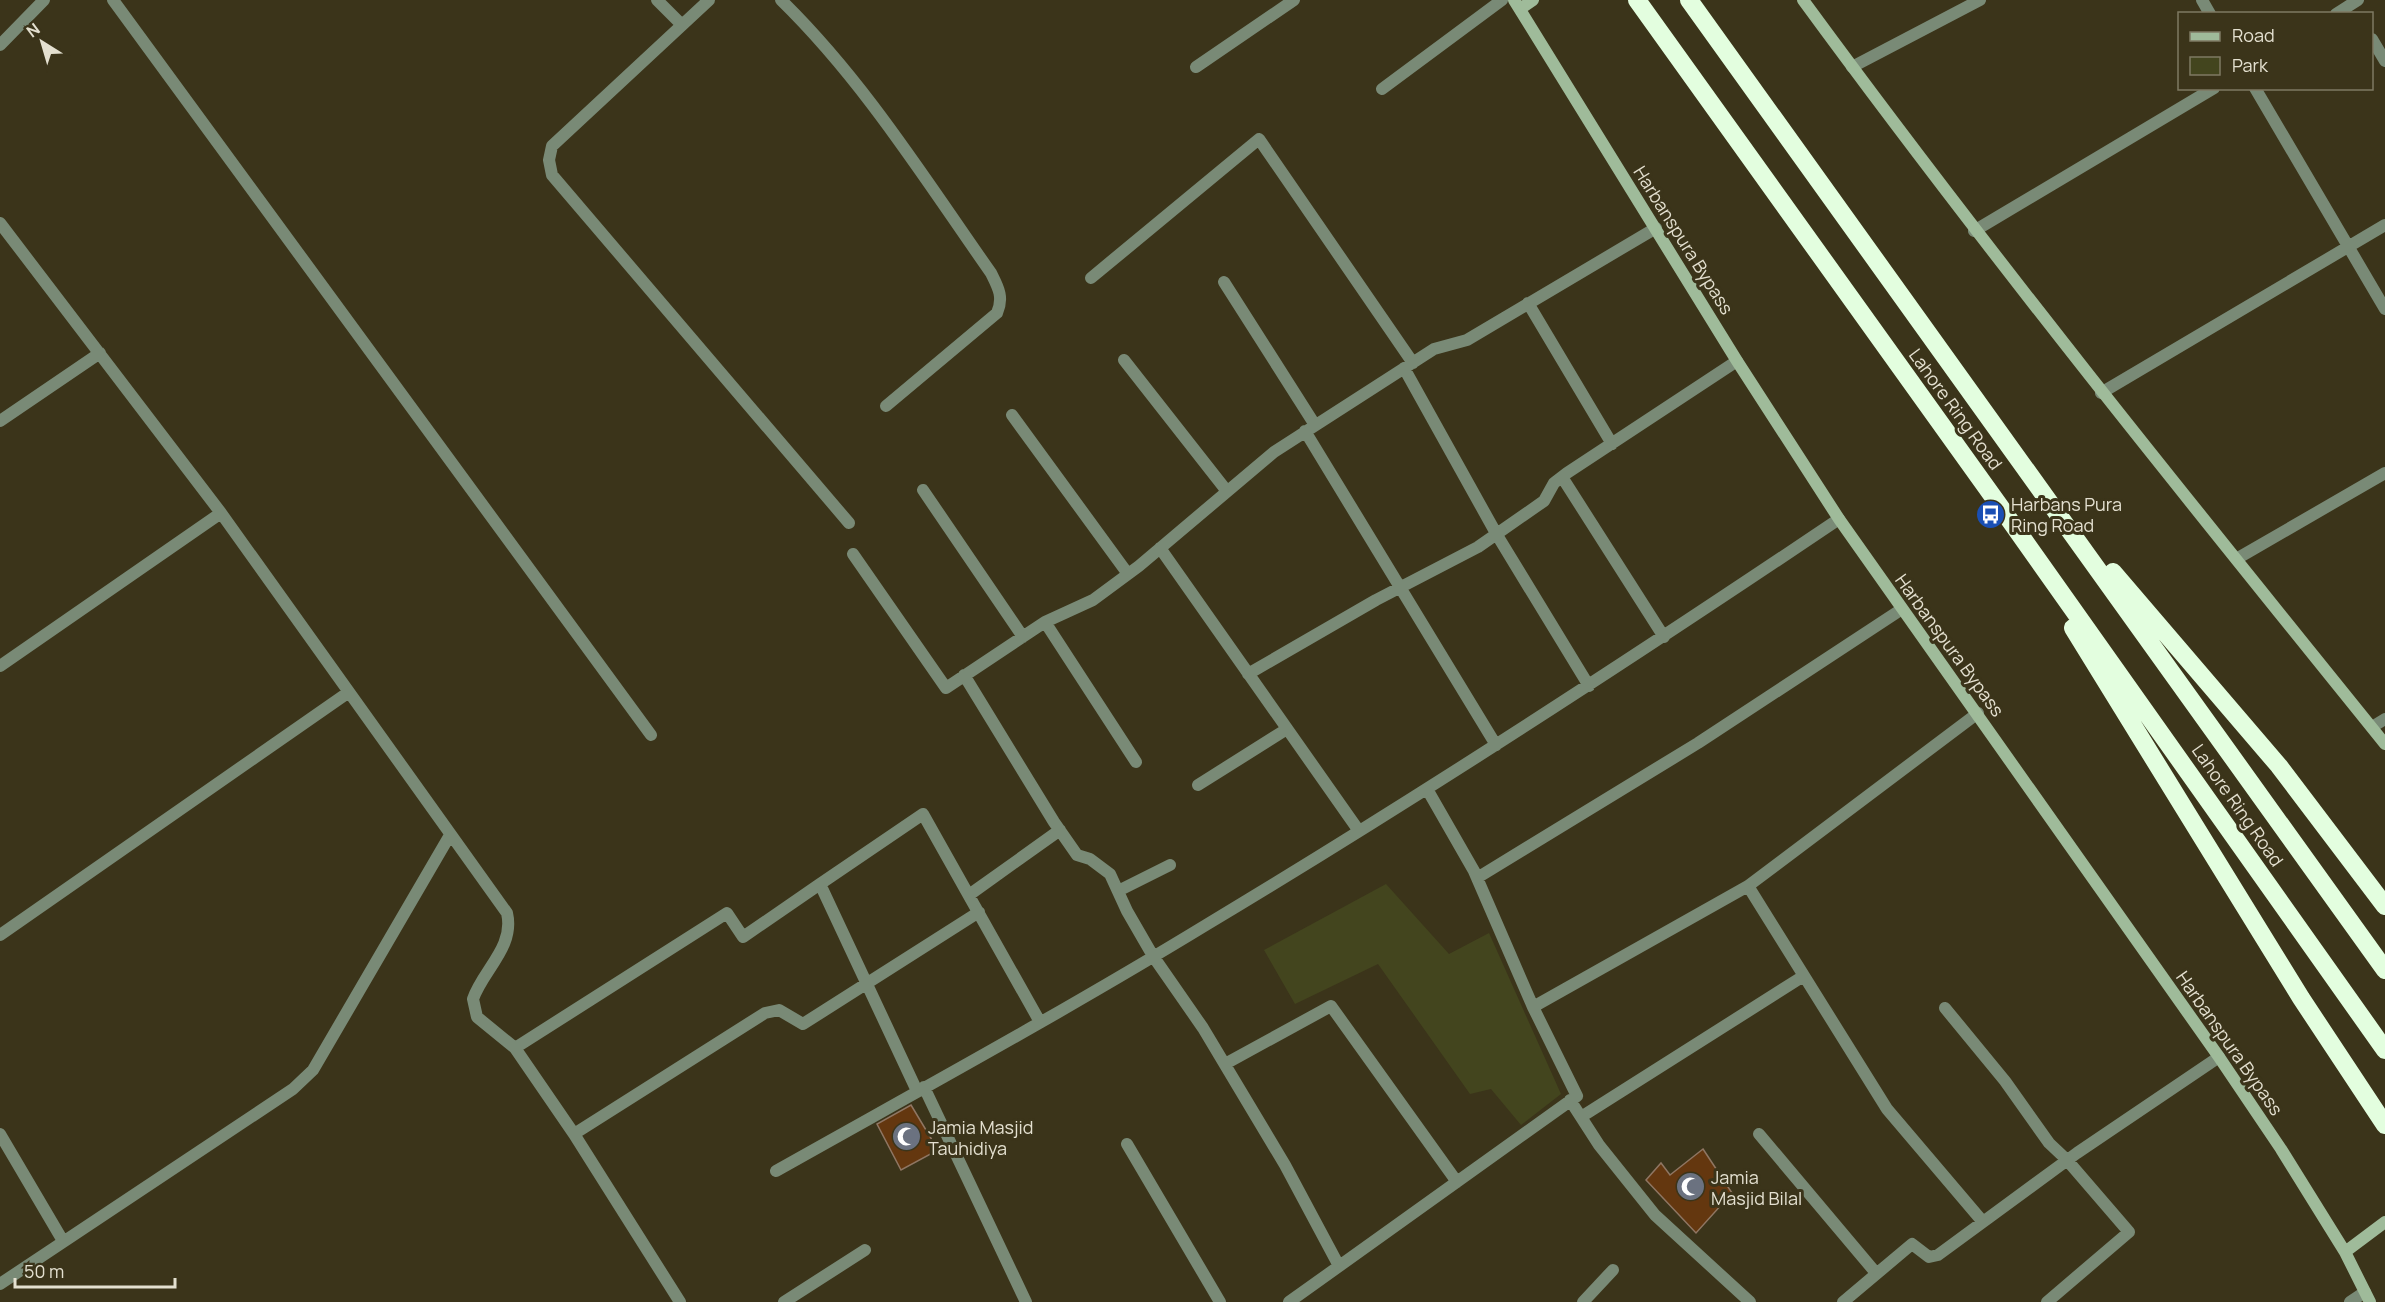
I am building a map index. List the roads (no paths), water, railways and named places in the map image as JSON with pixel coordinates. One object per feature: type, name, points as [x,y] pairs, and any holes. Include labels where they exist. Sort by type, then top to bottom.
[{"type":"highway","name":"Lahore Ring Road","points":[[1636,0],[1999,505],[2385,1050]]},
{"type":"highway","name":"Lahore Ring Road","points":[[1689,0],[2385,970]]},
{"type":"highway","points":[[2036,482],[2279,766],[2385,906]]},
{"type":"highway","points":[[1999,505],[2175,798],[2301,998],[2385,1125]]},
{"type":"street","points":[[0,45],[44,0]]},
{"type":"street","points":[[113,0],[651,735]]},
{"type":"street","points":[[657,0],[682,25]]},
{"type":"street","points":[[709,0],[552,147],[549,160],[552,175],[849,523]]},
{"type":"street","points":[[781,0],[820,38],[852,76],[991,273],[999,289],[1002,302],[997,313],[886,406]]},
{"type":"street","points":[[1196,67],[1294,0]]},
{"type":"street","points":[[1382,89],[1502,0]]},
{"type":"street","points":[[1517,4],[1533,0]]},
{"type":"street","points":[[1803,0],[1974,231],[2101,393],[2238,558],[2385,744]]},
{"type":"street","points":[[1852,67],[1980,0]]},
{"type":"street","name":"Harbanspura Bypass","points":[[1517,4],[1737,361],[1839,519],[2219,1057],[2281,1149],[2345,1252],[2368,1297]]},
{"type":"street","points":[[2373,41],[2385,61]]},
{"type":"street","points":[[1974,231],[2211,90]]},
{"type":"street","points":[[2256,90],[2385,309]]},
{"type":"street","points":[[1091,278],[1259,139],[1409,366],[1497,535],[1589,686]]},
{"type":"street","points":[[0,223],[221,513],[507,913],[510,922],[504,946],[476,990],[472,1007],[477,1017],[515,1048],[574,1134],[680,1302]]},
{"type":"street","points":[[2101,393],[2385,225]]},
{"type":"street","points":[[853,554],[946,688],[1045,622],[1093,600],[1160,548],[1226,490],[1274,452],[1310,428],[1434,349],[1467,340],[1656,228]]},
{"type":"street","points":[[1224,282],[1401,588],[1496,745]]},
{"type":"street","points":[[1528,303],[1612,444]]},
{"type":"street","points":[[0,421],[100,353]]},
{"type":"street","points":[[1124,360],[1226,490]]},
{"type":"street","points":[[1248,674],[1497,535],[1544,501],[1554,483],[1562,477],[1737,361]]},
{"type":"street","points":[[1012,415],[1128,574]]},
{"type":"street","points":[[2238,558],[2385,473]]},
{"type":"street","points":[[1562,477],[1664,637]]},
{"type":"street","points":[[923,490],[1023,637]]},
{"type":"street","points":[[0,666],[221,513]]},
{"type":"street","points":[[777,1171],[1153,956],[1359,831],[1589,686],[1839,519]]},
{"type":"street","points":[[1160,548],[1359,831]]},
{"type":"street","points":[[1477,878],[1698,743],[1902,609]]},
{"type":"street","points":[[1045,622],[1136,762]]},
{"type":"street","points":[[964,675],[1077,855],[1090,859],[1110,874],[1153,956],[1225,1064],[1285,1165],[1339,1266]]},
{"type":"street","points":[[0,934],[349,692]]},
{"type":"street","points":[[1533,1007],[1748,886],[1978,713]]},
{"type":"street","points":[[2372,727],[2385,719]]},
{"type":"street","points":[[1198,785],[1287,729]]},
{"type":"street","points":[[1289,1302],[1577,1096],[1533,1007],[1477,878],[1427,789]]},
{"type":"street","points":[[515,1048],[727,913],[743,937],[923,814],[1040,1022]]},
{"type":"street","points":[[969,895],[1060,830]]},
{"type":"street","points":[[0,1284],[293,1089],[313,1070],[450,835]]},
{"type":"street","points":[[1118,891],[1170,866]]},
{"type":"street","points":[[820,884],[1026,1302]]},
{"type":"street","points":[[1748,886],[1802,977],[1887,1109],[1983,1222]]},
{"type":"street","points":[[574,1134],[765,1012],[779,1010],[803,1024],[979,912]]},
{"type":"street","points":[[1581,1117],[1802,977]]},
{"type":"street","points":[[1225,1064],[1331,1006],[1457,1182]]},
{"type":"street","points":[[1945,1008],[2005,1080],[2049,1143],[2067,1160],[2129,1233],[2047,1302]]},
{"type":"street","points":[[1843,1302],[1912,1244],[1929,1257],[1938,1255],[2067,1160],[2219,1057]]},
{"type":"street","points":[[1570,1100],[1599,1144],[1655,1215],[1741,1299]]},
{"type":"street","points":[[0,1134],[63,1241]]},
{"type":"street","points":[[1759,1134],[1876,1273]]},
{"type":"street","points":[[1128,1144],[1220,1302]]},
{"type":"street","points":[[2345,1252],[2385,1222]]},
{"type":"street","points":[[784,1302],[865,1250]]},
{"type":"street","points":[[1583,1302],[1613,1270]]},
{"type":"street","points":[[2350,1302],[2368,1297]]},
{"type":"place","name":"Harbans Pura Ring Road","points":[[1990,514]]},
{"type":"place","name":"Jamia Masjid Tauhidiya","points":[[907,1137]]},
{"type":"place","name":"Jamia Masjid Bilal","points":[[1690,1187]]}]
